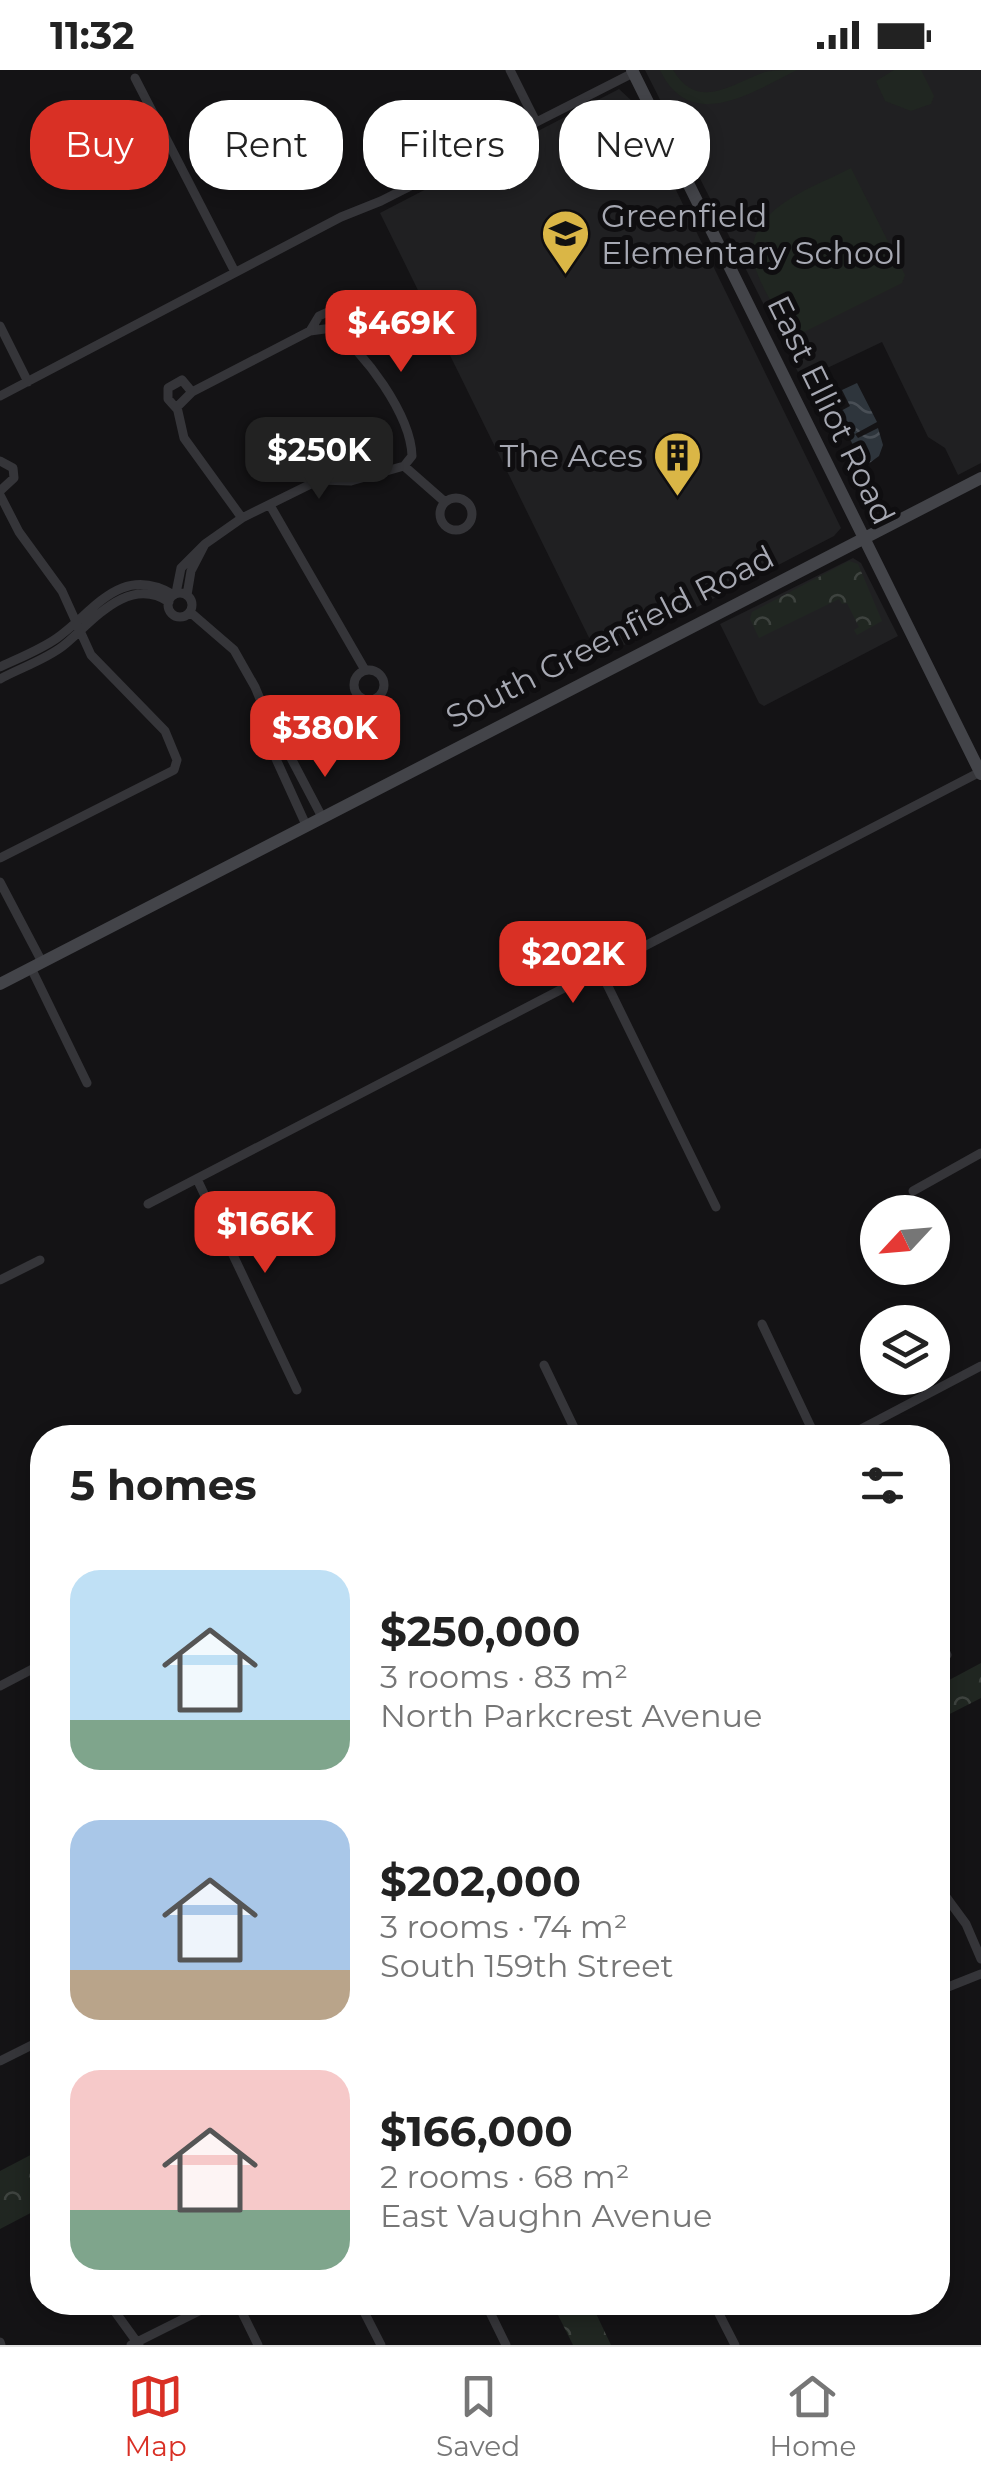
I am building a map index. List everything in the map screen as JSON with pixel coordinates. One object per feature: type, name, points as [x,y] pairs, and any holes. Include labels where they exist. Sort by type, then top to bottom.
[{"type":"main road","name":"East Elliot Road","points":[[632,71],[980,773]]},
{"type":"main road","name":"South Greenfield Road","points":[[0,984],[981,478]]},
{"type":"street","points":[[510,70],[525,100]]},
{"type":"street","points":[[539,120],[632,71]]},
{"type":"street","points":[[134,78],[235,272]]},
{"type":"street","points":[[0,396],[400,190]]},
{"type":"street","points":[[310,331],[318,316],[330,311],[343,318],[344,337]]},
{"type":"street","points":[[0,326],[28,382]]},
{"type":"street","points":[[177,408],[192,392],[310,331],[332,328],[384,384],[412,444],[412,456],[404,466],[351,481],[319,480],[242,518],[204,544],[176,596],[176,615],[190,612]]},
{"type":"street","points":[[192,392],[182,380],[168,388],[168,399],[177,408],[184,438],[242,518]]},
{"type":"street","points":[[0,460],[13,468],[14,478],[0,493],[20,532],[62,591],[77,632],[91,655],[146,706],[165,731],[177,760],[174,770],[0,858]]},
{"type":"street","points":[[404,466],[445,502]]},
{"type":"street","points":[[271,506],[364,670]]},
{"type":"street","points":[[0,667],[59,636],[116,590],[143,587],[176,596],[192,601],[190,612]]},
{"type":"street","points":[[0,678],[60,648],[105,606],[123,599],[176,596]]},
{"type":"street","points":[[190,612],[234,650],[274,735],[276,759],[306,825]]},
{"type":"street","points":[[274,735],[282,740],[322,816]]},
{"type":"street","points":[[285,780],[299,773]]},
{"type":"street","points":[[148,1204],[980,773]]},
{"type":"street","points":[[0,882],[87,1083]]},
{"type":"street","points":[[600,970],[716,1207]]},
{"type":"street","points":[[914,1191],[981,1154]]},
{"type":"street","points":[[197,1179],[297,1390]]},
{"type":"street","points":[[0,1280],[40,1260]]},
{"type":"street","points":[[762,1324],[810,1425]]},
{"type":"street","points":[[544,1365],[573,1425]]},
{"type":"street","points":[[869,1425],[978,1367],[981,1380]]},
{"type":"street","points":[[0,1686],[30,1670]]},
{"type":"street","points":[[950,1902],[966,1924],[981,1960]]},
{"type":"street","points":[[950,1986],[981,1974]]},
{"type":"street","points":[[0,2062],[30,2046]]},
{"type":"street","points":[[117,2315],[136,2344],[192,2315]]},
{"type":"street","points":[[243,2315],[258,2345]]},
{"type":"street","points":[[366,2315],[380,2345]]},
{"type":"street","points":[[491,2315],[506,2345]]},
{"type":"street","points":[[720,2315],[735,2345]]},
{"type":"shaded area","points":[[645,70],[981,70],[981,463],[958,475],[945,448],[928,437],[882,342],[802,380],[706,190],[710,190],[710,100],[660,100]]},
{"type":"shaded area","points":[[619,89],[631,100],[598,100]]},
{"type":"shaded area","points":[[559,120],[559,190],[676,190],[841,528],[834,536],[599,658],[380,213],[424,190],[539,190],[539,131]]},
{"type":"shaded area","points":[[853,558],[861,563],[898,636],[764,706],[759,703],[720,624]]},
{"type":"green space","points":[[660,70],[673,70],[683,83],[705,92],[728,88],[765,72],[797,70],[723,102],[688,100],[673,89]]},
{"type":"green space","points":[[894,70],[921,70],[934,96],[931,104],[911,111],[885,101],[876,81]]},
{"type":"green space","points":[[851,168],[905,275],[902,283],[792,338],[756,270],[753,249],[757,232],[782,204]]},
{"type":"green space","points":[[849,561],[858,564],[882,621],[857,635],[854,630],[859,627],[847,603],[842,604],[839,599],[759,638],[750,619],[752,612]]},
{"type":"green space","points":[[981,1663],[981,1698],[950,1714],[950,1680]]},
{"type":"green space","points":[[30,2155],[30,2213],[0,2229],[0,2171]]},
{"type":"green space","points":[[558,2315],[597,2315],[611,2345],[573,2345]]},
{"type":"water","points":[[857,383],[877,422],[855,434],[858,438],[878,428],[883,445],[879,456],[864,467],[837,413],[850,406],[842,390]]},
{"type":"place","name":"Greenfield Elementary School","points":[[566,276]]},
{"type":"place","name":"The Aces","points":[[678,498]]}]
